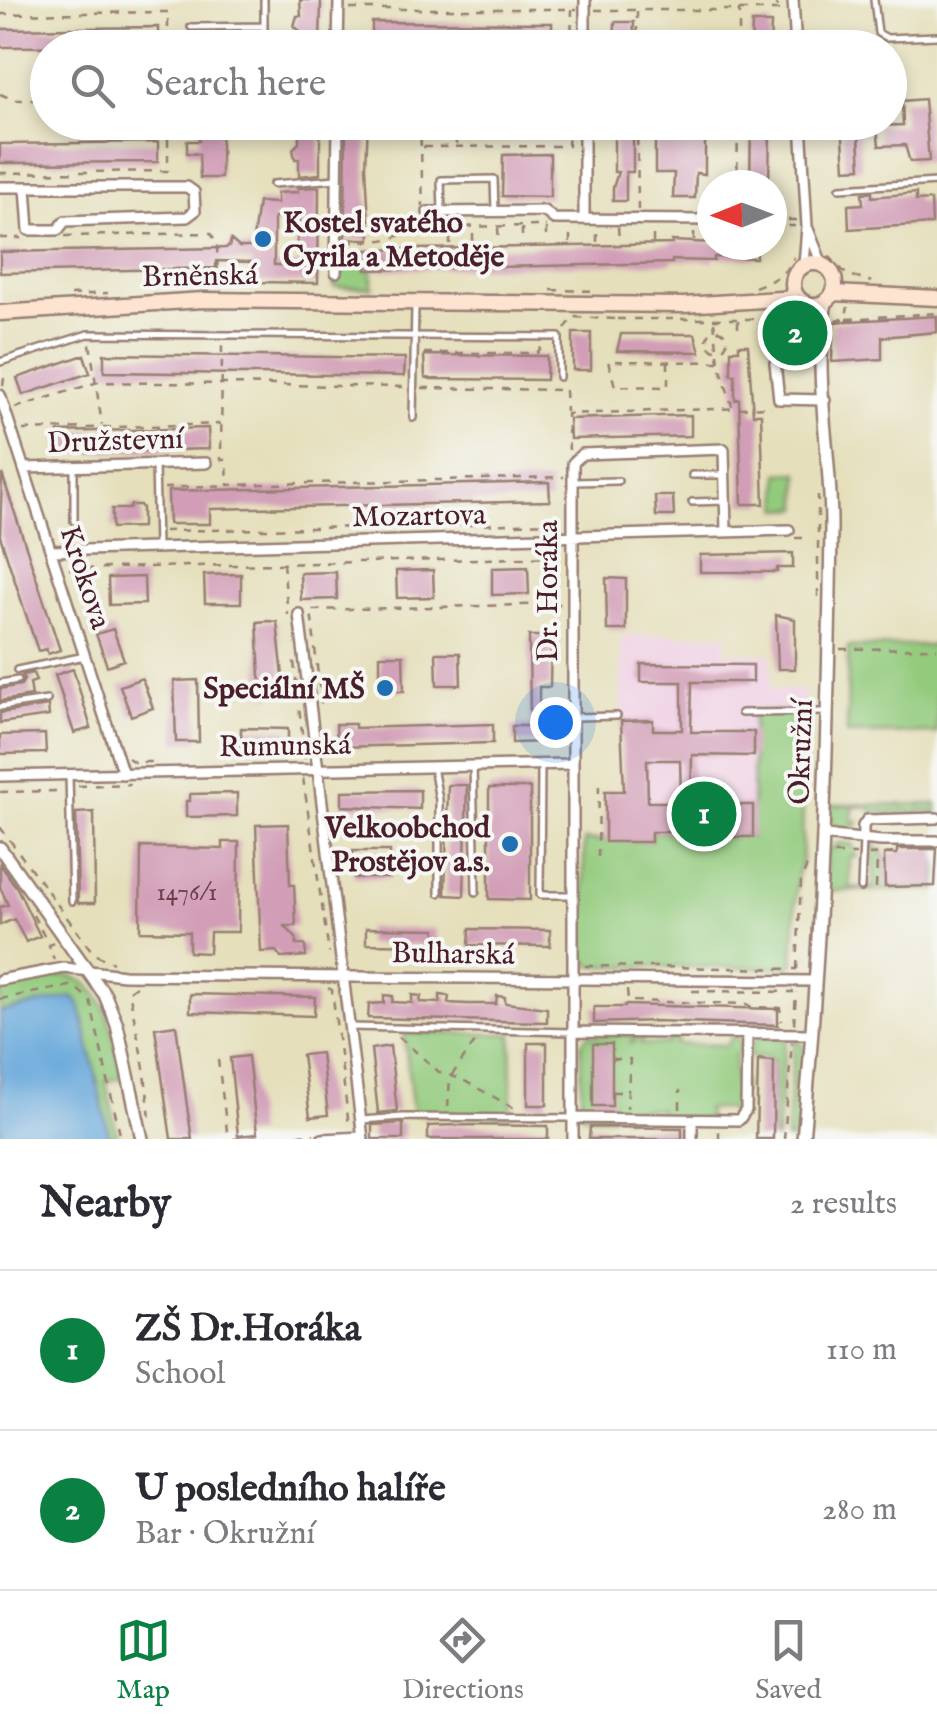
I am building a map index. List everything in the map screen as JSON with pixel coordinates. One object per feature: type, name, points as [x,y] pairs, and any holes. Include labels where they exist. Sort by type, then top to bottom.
[{"type":"main road","points":[[832,292],[831,271],[822,264],[804,266],[793,280],[802,301],[832,292],[937,298]]},
{"type":"main road","name":"Brněnská","points":[[0,313],[202,300],[727,304],[793,280]]},
{"type":"main road","name":"Brněnská","points":[[754,293],[802,301]]},
{"type":"street","points":[[793,0],[795,30]]},
{"type":"street","points":[[338,4],[338,30]]},
{"type":"street","points":[[336,272],[338,140]]},
{"type":"street","points":[[584,140],[584,220]]},
{"type":"street","points":[[801,140],[802,226],[822,264]]},
{"type":"street","points":[[0,188],[26,187],[187,187],[194,192],[195,211],[187,217],[65,221],[58,230],[30,230],[26,187]]},
{"type":"street","points":[[428,212],[544,212],[554,219],[697,220]]},
{"type":"street","points":[[804,266],[810,247]]},
{"type":"street","name":"Okružní","points":[[822,368],[832,292]]},
{"type":"street","name":"Okružní","points":[[802,301],[822,368],[831,523],[828,712],[803,1139]]},
{"type":"street","points":[[775,363],[779,400],[825,400]]},
{"type":"street","name":"Krokova","points":[[0,395],[15,430],[123,774]]},
{"type":"street","points":[[572,461],[582,454],[724,449],[726,531]]},
{"type":"street","name":"Dr. Horáka","points":[[572,461],[573,1139]]},
{"type":"street","name":"Družstevní","points":[[24,468],[206,462]]},
{"type":"street","name":"Mozartova","points":[[51,551],[726,531],[789,534]]},
{"type":"street","points":[[299,614],[360,1120],[359,1138],[319,1136]]},
{"type":"street","name":"Rumunská","points":[[0,776],[316,764],[571,764]]},
{"type":"street","points":[[864,840],[863,826],[867,820],[937,818]]},
{"type":"street","points":[[822,836],[937,841]]},
{"type":"street","points":[[0,848],[69,931],[114,1012],[142,1139]]},
{"type":"street","name":"Bulharská","points":[[0,980],[64,968],[91,972],[344,977],[815,981]]},
{"type":"street","points":[[573,1032],[812,1034]]},
{"type":"street","points":[[573,1118],[734,1122],[746,1110],[747,1034]]},
{"type":"street","points":[[692,1121],[692,1139]]},
{"type":"lane","points":[[264,0],[264,30]]},
{"type":"lane","points":[[874,0],[878,30]]},
{"type":"lane","points":[[191,26],[264,26]]},
{"type":"lane","points":[[907,37],[937,36]]},
{"type":"lane","points":[[273,184],[337,179]]},
{"type":"lane","points":[[442,212],[441,180],[494,179],[495,212]]},
{"type":"lane","points":[[840,188],[937,182]]},
{"type":"lane","points":[[413,418],[415,302]]},
{"type":"lane","points":[[0,362],[88,334],[559,337],[558,377]]},
{"type":"lane","points":[[155,464],[157,548]]},
{"type":"lane","points":[[74,466],[74,522]]},
{"type":"lane","points":[[692,476],[724,474]]},
{"type":"lane","points":[[570,480],[618,481]]},
{"type":"lane","points":[[692,502],[726,501]]},
{"type":"lane","points":[[17,670],[85,656]]},
{"type":"lane","points":[[0,683],[18,680]]},
{"type":"lane","points":[[0,707],[47,700]]},
{"type":"lane","points":[[741,712],[828,712]]},
{"type":"lane","points":[[571,717],[617,716]]},
{"type":"lane","points":[[541,764],[540,895],[572,895]]},
{"type":"lane","points":[[473,766],[476,892]]},
{"type":"lane","points":[[433,767],[439,800],[440,892]]},
{"type":"lane","points":[[69,775],[72,901]]},
{"type":"lane","points":[[861,888],[864,840]]},
{"type":"lane","points":[[350,1027],[573,1032]]},
{"type":"lane","points":[[360,1120],[573,1118]]},
{"type":"path","points":[[338,4],[782,10],[774,0]]},
{"type":"path","points":[[571,30],[572,10]]},
{"type":"path","points":[[637,10],[637,30]]},
{"type":"path","points":[[738,30],[739,10]]},
{"type":"path","points":[[0,14],[168,12],[168,30]]},
{"type":"path","points":[[0,94],[30,100]]},
{"type":"path","points":[[0,173],[168,171],[168,140]]},
{"type":"path","points":[[336,242],[378,242],[417,227],[423,216],[421,140]]},
{"type":"path","points":[[456,140],[456,146]]},
{"type":"path","points":[[421,147],[568,146],[568,140]]},
{"type":"path","points":[[638,140],[638,220]]},
{"type":"path","points":[[737,170],[738,140]]},
{"type":"path","points":[[787,220],[797,220]]},
{"type":"path","points":[[653,225],[653,244]]},
{"type":"path","points":[[694,225],[694,240]]},
{"type":"path","points":[[498,226],[498,244]]},
{"type":"path","points":[[522,226],[522,244]]},
{"type":"path","points":[[546,226],[546,243]]},
{"type":"path","points":[[570,226],[570,243]]},
{"type":"path","points":[[597,242],[598,226]]},
{"type":"path","points":[[618,226],[618,241]]},
{"type":"path","points":[[787,226],[802,226]]},
{"type":"path","points":[[423,227],[424,244]]},
{"type":"path","points":[[450,227],[450,244]]},
{"type":"path","points":[[473,227],[473,242]]},
{"type":"path","points":[[55,236],[211,233],[217,244],[218,289]]},
{"type":"path","points":[[399,234],[399,242]]},
{"type":"path","points":[[0,238],[37,237]]},
{"type":"path","points":[[754,293],[793,262],[796,249],[824,245],[846,274],[872,282]]},
{"type":"path","points":[[548,290],[598,291]]},
{"type":"path","points":[[62,296],[120,292]]},
{"type":"path","points":[[846,319],[937,313]]},
{"type":"path","points":[[414,353],[536,352],[559,337],[573,317],[617,319]]},
{"type":"path","points":[[775,363],[782,318]]},
{"type":"path","points":[[738,319],[738,329]]},
{"type":"path","points":[[714,320],[719,362],[732,408]]},
{"type":"path","points":[[716,330],[727,339],[725,347],[718,351],[707,344],[708,335],[716,330]]},
{"type":"path","points":[[88,334],[102,426]]},
{"type":"path","points":[[222,334],[221,460],[226,460],[228,484]]},
{"type":"path","points":[[668,361],[668,387],[615,386],[608,360],[628,361],[668,361],[719,362]]},
{"type":"path","points":[[11,367],[4,371],[1,381],[22,442]]},
{"type":"path","points":[[8,410],[98,382],[565,390]]},
{"type":"path","points":[[572,461],[567,449],[566,414],[776,406]]},
{"type":"path","points":[[15,430],[220,424]]},
{"type":"path","points":[[567,449],[572,461]]},
{"type":"path","points":[[161,488],[570,480]]},
{"type":"path","points":[[156,533],[567,522]]},
{"type":"path","points":[[789,534],[808,538]]},
{"type":"path","points":[[65,569],[564,556]]},
{"type":"path","points":[[282,563],[289,622]]},
{"type":"path","points":[[321,702],[310,610],[564,604]]},
{"type":"path","points":[[829,649],[937,648]]},
{"type":"path","points":[[294,662],[305,760],[316,764]]},
{"type":"path","points":[[124,748],[134,762],[153,762]]},
{"type":"path","points":[[304,778],[330,960]]},
{"type":"path","points":[[598,857],[599,782]]},
{"type":"path","points":[[0,792],[130,784]]},
{"type":"path","points":[[0,828],[69,931],[94,954],[122,965]]},
{"type":"path","points":[[832,854],[877,856],[896,852]]},
{"type":"path","points":[[876,888],[877,856]]},
{"type":"path","points":[[52,964],[56,958],[49,945],[69,931]]},
{"type":"path","points":[[581,960],[589,967],[797,968]]},
{"type":"path","points":[[140,983],[129,991],[150,1121]]},
{"type":"path","points":[[322,984],[332,990],[359,1138]]},
{"type":"path","points":[[0,999],[69,986],[78,988],[90,1000],[121,1139]]},
{"type":"path","points":[[627,990],[628,1000],[780,1008],[782,1028]]},
{"type":"path","points":[[683,991],[796,992]]},
{"type":"path","points":[[387,1027],[450,1078],[461,1079],[511,1105],[527,1118]]},
{"type":"path","points":[[448,1117],[450,1078],[484,1030]]},
{"type":"path","points":[[784,1139],[793,1031]]},
{"type":"path","points":[[612,1059],[630,1059],[627,1120]]},
{"type":"path","points":[[746,1059],[767,1060]]},
{"type":"path","points":[[218,1060],[230,1139],[319,1136]]},
{"type":"path","points":[[629,1076],[637,1076]]},
{"type":"path","points":[[680,1090],[680,1121]]},
{"type":"path","points":[[612,1092],[627,1092]]},
{"type":"shaded area","points":[[726,634],[726,653],[771,654],[771,690],[805,690],[802,861],[797,875],[793,964],[786,968],[591,966],[584,958],[584,840],[605,841],[605,791],[624,790],[621,636]]},
{"type":"green space","points":[[366,265],[366,270],[372,270],[372,288],[334,287],[334,275],[342,275],[345,266]]},
{"type":"green space","points":[[779,473],[799,473],[799,508],[780,509]]},
{"type":"green space","points":[[937,645],[937,733],[847,734],[848,647]]},
{"type":"green space","points":[[753,712],[805,712],[802,861],[797,875],[793,964],[786,968],[591,966],[584,958],[584,840],[651,842],[651,832],[752,837]]},
{"type":"green space","points":[[937,804],[937,814],[921,810],[918,814],[893,811],[890,815],[883,811],[876,815],[868,806],[853,807],[852,821],[859,821],[852,831],[837,829],[828,816],[828,805]]},
{"type":"green space","points":[[839,843],[852,844],[858,857],[850,857],[850,887],[873,888],[875,858],[867,858],[867,852],[876,844],[876,850],[883,850],[886,887],[935,886],[937,860],[937,890],[825,891],[827,852]]},
{"type":"green space","points":[[66,975],[93,989],[108,1016],[122,1078],[106,1081],[118,1139],[0,1139],[0,987]]},
{"type":"green space","points":[[404,1033],[512,1034],[511,1116],[413,1114]]},
{"type":"green space","points":[[588,1035],[634,1035],[630,1043],[634,1043],[639,1035],[644,1035],[641,1044],[666,1044],[679,1036],[676,1044],[727,1045],[732,1036],[738,1038],[743,1050],[735,1055],[735,1084],[743,1081],[743,1091],[735,1095],[735,1110],[743,1107],[741,1113],[734,1119],[728,1109],[706,1109],[709,1119],[657,1117],[660,1109],[636,1109],[630,1117],[623,1116],[624,1109],[615,1109],[611,1116],[584,1115],[581,1044]]},
{"type":"green space","points":[[762,1037],[786,1037],[777,1139],[773,1139],[774,1061],[750,1057],[752,1042]]},
{"type":"green space","points":[[795,1038],[804,1046],[796,1139],[786,1139]]},
{"type":"water","points":[[72,997],[80,1004],[110,1139],[0,1139],[0,1012]]},
{"type":"building","points":[[300,0],[321,0],[320,30],[299,30],[294,26],[297,16],[301,16]]},
{"type":"building","points":[[372,22],[552,23],[552,30],[372,30]]},
{"type":"building","points":[[615,22],[634,22],[634,30],[615,30]]},
{"type":"building","points":[[752,23],[771,23],[771,30],[752,30]]},
{"type":"building","points":[[158,27],[30,30],[30,47],[0,47],[0,29]]},
{"type":"building","points":[[924,99],[929,161],[910,162],[905,145],[879,146],[878,140],[907,140],[907,101]]},
{"type":"building","points":[[221,140],[221,178],[200,178],[199,154],[187,153],[187,141]]},
{"type":"building","points":[[320,140],[320,174],[299,176],[299,159],[295,159],[293,149],[299,143]]},
{"type":"building","points":[[346,140],[367,140],[370,239],[345,239]]},
{"type":"building","points":[[614,140],[633,140],[633,172],[626,172],[626,201],[613,201],[618,172],[614,172]]},
{"type":"building","points":[[655,140],[705,140],[705,170],[697,170],[695,198],[673,198],[674,173],[655,173]]},
{"type":"building","points":[[751,140],[770,140],[769,170],[750,170]]},
{"type":"building","points":[[843,140],[859,140],[861,168],[845,169]]},
{"type":"building","points":[[158,142],[158,162],[0,163],[0,144]]},
{"type":"building","points":[[550,154],[550,197],[502,196],[503,155]]},
{"type":"building","points":[[319,187],[318,283],[257,282],[257,274],[251,274],[252,262],[216,261],[216,268],[0,273],[0,252],[225,248],[231,240],[239,247],[252,247],[258,202],[277,203],[277,193],[298,192],[298,188]],"holes":[[[274,218],[300,218],[296,248],[300,248],[300,265],[274,265]]]},
{"type":"building","points":[[872,192],[872,197],[916,193],[916,201],[931,200],[932,224],[849,229],[848,205],[863,204],[862,193]]},
{"type":"building","points":[[697,242],[697,260],[714,261],[366,270],[366,250]]},
{"type":"building","points":[[937,316],[937,332],[882,337],[882,359],[832,362],[833,322]]},
{"type":"building","points":[[785,321],[801,321],[805,352],[793,353],[792,343],[785,343]]},
{"type":"building","points":[[573,333],[591,333],[591,370],[573,370]]},
{"type":"building","points":[[621,334],[695,334],[700,352],[617,351]]},
{"type":"building","points":[[739,345],[748,345],[753,414],[761,414],[764,504],[742,504],[739,399],[735,400],[735,375],[731,375],[731,350],[739,350]]},
{"type":"building","points":[[104,354],[405,358],[404,376],[104,372]]},
{"type":"building","points":[[84,355],[90,373],[23,395],[17,378]]},
{"type":"building","points":[[424,355],[547,356],[546,380],[431,379],[425,377]]},
{"type":"building","points":[[691,415],[691,436],[570,439],[569,419]]},
{"type":"building","points":[[208,428],[209,449],[59,453],[58,432]]},
{"type":"building","points":[[2,474],[60,650],[48,654],[46,649],[38,651],[0,536]]},
{"type":"building","points":[[549,482],[550,501],[210,509],[210,524],[169,524],[168,491]]},
{"type":"building","points":[[655,496],[673,496],[674,516],[656,516]]},
{"type":"building","points":[[131,505],[142,508],[142,527],[112,528],[112,509],[129,509]]},
{"type":"building","points":[[793,553],[793,568],[777,568],[777,572],[700,572],[700,555]]},
{"type":"building","points":[[528,567],[529,594],[492,595],[492,568]]},
{"type":"building","points":[[433,570],[434,597],[397,598],[396,571]]},
{"type":"building","points":[[336,572],[337,599],[301,600],[300,573]]},
{"type":"building","points":[[241,574],[241,603],[205,603],[204,575]]},
{"type":"building","points":[[144,577],[145,604],[109,605],[108,578]]},
{"type":"building","points":[[606,578],[626,579],[626,630],[607,630]]},
{"type":"building","points":[[776,615],[795,619],[795,669],[778,669]]},
{"type":"building","points":[[257,622],[277,622],[285,694],[265,696]]},
{"type":"building","points":[[113,629],[124,660],[107,666],[96,634]]},
{"type":"building","points":[[529,636],[551,636],[550,687],[539,687],[539,719],[551,719],[552,742],[512,743],[512,726],[530,726]]},
{"type":"building","points":[[436,653],[460,653],[461,685],[437,685]]},
{"type":"building","points":[[380,655],[403,655],[404,691],[380,691]]},
{"type":"building","points":[[641,664],[753,665],[753,682],[692,682],[691,732],[754,732],[754,756],[692,755],[691,805],[753,805],[753,837],[651,832],[651,842],[605,842],[605,791],[624,791],[621,721],[653,720],[653,730],[682,730],[682,682],[641,682]],"holes":[[[647,760],[680,760],[681,802],[648,802]]]},
{"type":"building","points":[[73,669],[91,728],[74,733],[55,675]]},
{"type":"building","points":[[33,673],[36,681],[30,683],[32,696],[0,701],[0,689],[21,685],[22,675]]},
{"type":"building","points":[[142,678],[153,708],[131,716],[120,686]]},
{"type":"building","points":[[198,680],[199,742],[176,742],[174,681]]},
{"type":"building","points":[[48,706],[49,716],[0,723],[0,713]]},
{"type":"building","points":[[336,724],[355,724],[355,728],[493,724],[493,743],[337,747]]},
{"type":"building","points":[[241,728],[288,729],[288,748],[241,746]]},
{"type":"building","points":[[45,734],[46,753],[0,754],[0,735]]},
{"type":"building","points":[[448,785],[467,785],[464,896],[445,895]]},
{"type":"building","name":"Velkoobchod Prostějov a.s.","points":[[489,788],[530,788],[530,900],[489,899]]},
{"type":"building","points":[[420,790],[420,809],[342,806],[342,791]]},
{"type":"building","points":[[237,793],[237,816],[186,817],[190,794]]},
{"type":"building","points":[[94,812],[95,903],[78,903],[76,813]]},
{"type":"building","points":[[288,824],[296,926],[285,926],[296,938],[296,945],[305,945],[306,956],[281,958],[276,951],[261,952],[256,825]]},
{"type":"building","points":[[223,842],[239,842],[238,932],[210,932],[209,953],[189,952],[189,932],[140,931],[141,847],[223,849]]},
{"type":"building","points":[[897,849],[937,849],[935,886],[885,887],[884,854],[897,854]]},
{"type":"building","points":[[353,851],[390,851],[390,878],[354,878]]},
{"type":"building","points":[[0,864],[17,888],[40,936],[26,942],[14,919],[0,925],[0,907],[8,905],[0,887]]},
{"type":"building","points":[[366,928],[436,929],[436,945],[366,944]]},
{"type":"building","points":[[470,929],[550,930],[550,946],[469,945]]},
{"type":"building","points":[[190,994],[315,997],[314,1016],[190,1012]]},
{"type":"building","points":[[384,995],[393,996],[392,1002],[412,1003],[412,995],[421,996],[420,1002],[440,1003],[440,995],[449,996],[448,1003],[468,1004],[496,1004],[497,996],[505,997],[505,1003],[547,1008],[547,1022],[368,1018],[369,1004],[384,1003]]},
{"type":"building","points":[[594,1007],[778,1009],[778,1025],[594,1023]]},
{"type":"building","points":[[176,1025],[192,1139],[171,1139],[155,1028]]},
{"type":"building","points":[[528,1043],[547,1043],[547,1105],[528,1105]]},
{"type":"building","points":[[593,1044],[612,1044],[612,1106],[593,1106]]},
{"type":"building","points":[[390,1046],[397,1111],[378,1113],[371,1049]]},
{"type":"building","points":[[321,1053],[328,1115],[310,1117],[302,1055]]},
{"type":"building","points":[[248,1056],[257,1134],[238,1136],[230,1058]]},
{"type":"building","points":[[758,1060],[774,1061],[773,1139],[756,1139]]},
{"type":"building","points":[[403,1123],[403,1139],[372,1139],[372,1125]]},
{"type":"building","points":[[428,1126],[548,1126],[548,1139],[428,1139]]},
{"type":"building","points":[[590,1127],[682,1128],[682,1139],[589,1139]]},
{"type":"place","name":"Kostel svatého Cyrila a Metoděje","points":[[263,239]]},
{"type":"place","name":"U posledního halíře","points":[[795,333]]},
{"type":"place","name":"Speciální MŠ","points":[[385,688]]},
{"type":"place","name":"ZŠ Dr.Horáka","points":[[704,814]]},
{"type":"place","name":"Velkoobchod Prostějov a.s.","points":[[510,844]]}]
